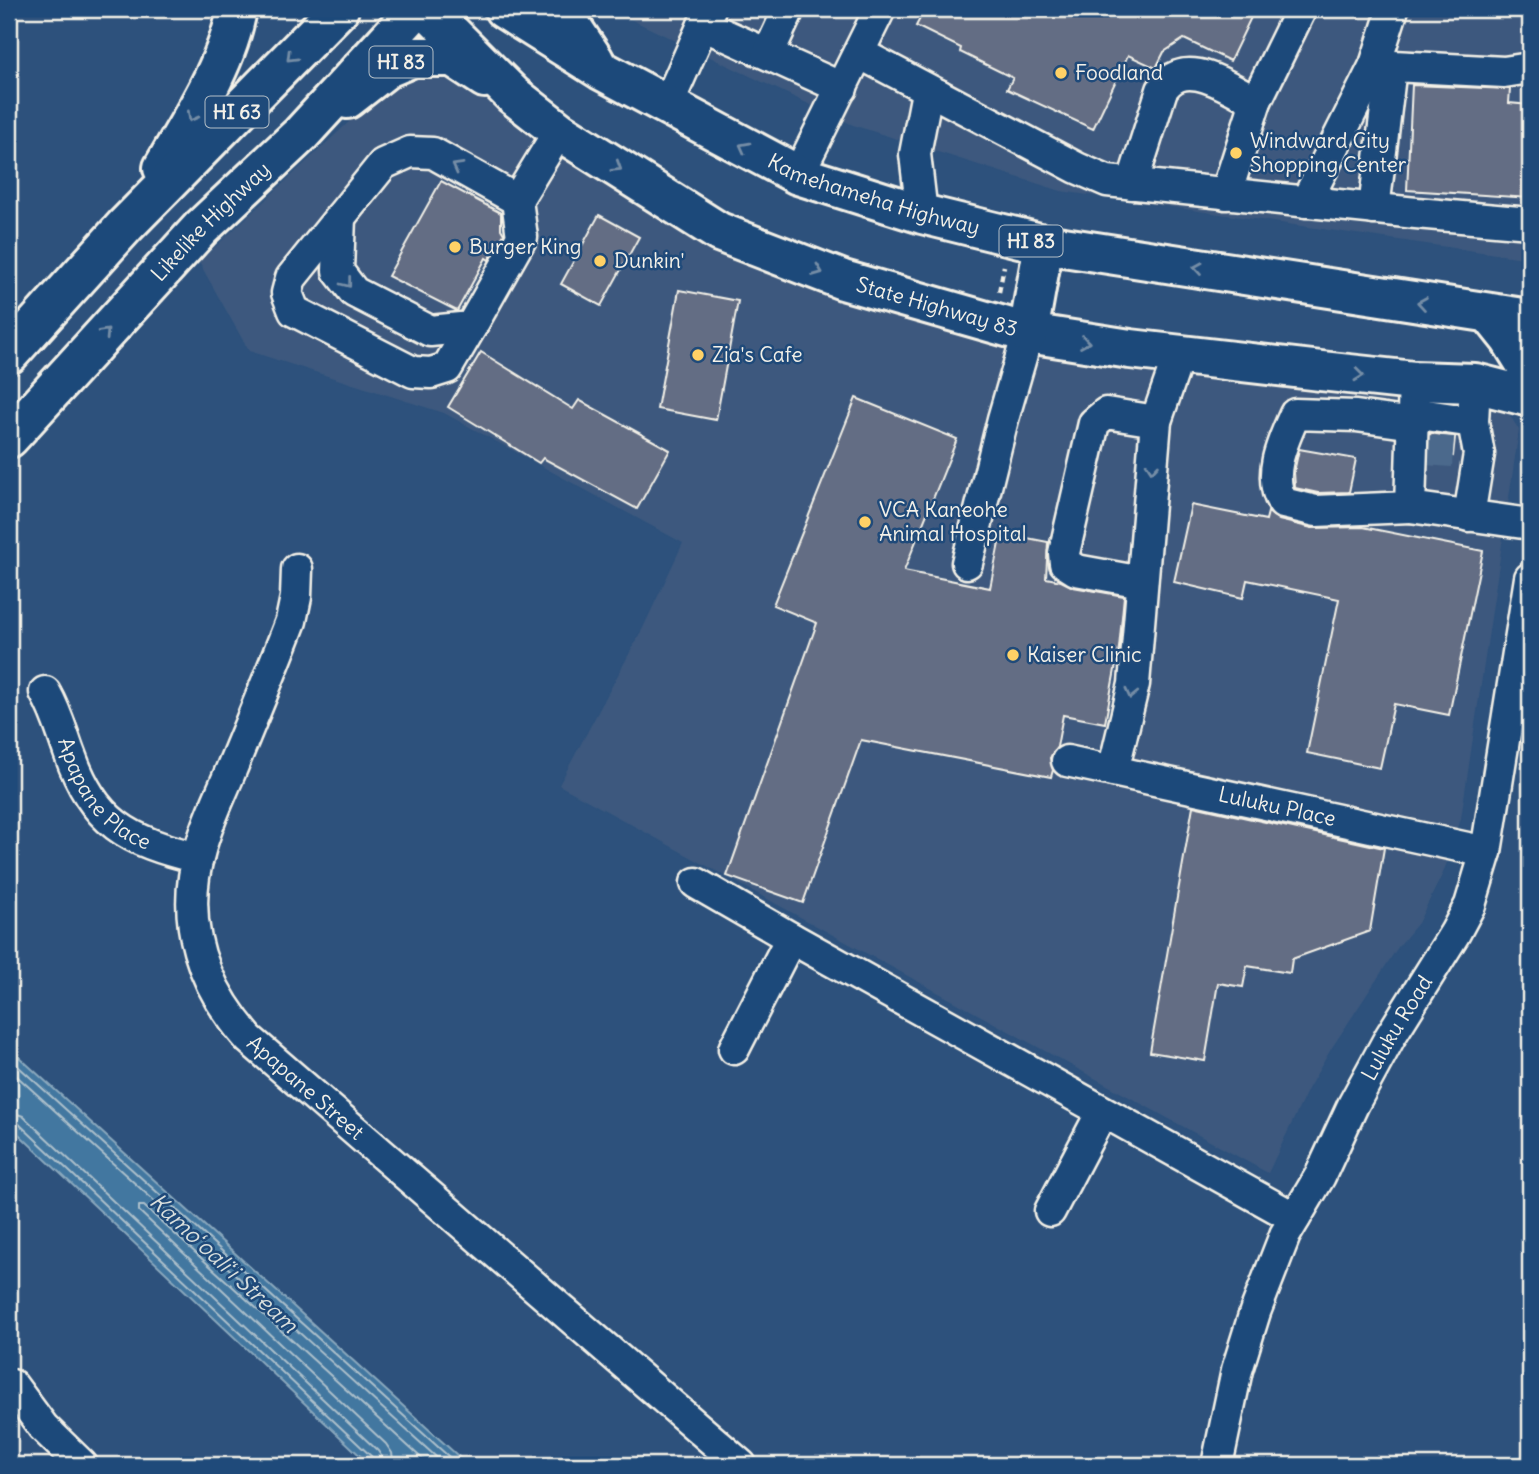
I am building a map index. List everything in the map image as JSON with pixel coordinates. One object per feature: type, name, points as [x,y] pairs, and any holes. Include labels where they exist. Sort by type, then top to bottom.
[{"type":"main road","points":[[135,216],[195,113],[221,61],[237,9]]},
{"type":"main road","name":"HI 63","points":[[9,354],[135,216],[339,9]]},
{"type":"main road","name":"Likelike Highway","points":[[9,438],[201,228],[301,134],[416,9]]},
{"type":"main road","name":"State Highway 83","points":[[427,9],[513,95],[559,131],[719,232],[843,280],[1028,333],[1179,355],[1321,371],[1430,432],[1475,383],[1530,397]]},
{"type":"main road","name":"Kamehameha Highway","points":[[504,9],[601,70],[798,175],[922,214],[1044,244],[1530,319]]},
{"type":"main road","points":[[560,9],[601,70]]},
{"type":"main road","name":"HI 83","points":[[301,134],[387,68],[413,57],[453,57],[513,95]]},
{"type":"main road","points":[[1028,333],[1044,244]]},
{"type":"main road","points":[[1490,314],[1530,371]]},
{"type":"street","points":[[768,54],[789,9]]},
{"type":"street","points":[[798,175],[880,9]]},
{"type":"street","points":[[1226,194],[1256,101],[1301,9]]},
{"type":"street","points":[[1374,209],[1383,66],[1393,9]]},
{"type":"street","points":[[667,106],[706,17],[768,54],[842,88]]},
{"type":"street","points":[[859,53],[1096,177],[1132,184],[1226,194],[1530,223]]},
{"type":"street","points":[[1383,66],[1514,72],[1530,68]]},
{"type":"street","points":[[1306,202],[1383,66]]},
{"type":"street","points":[[1132,184],[1162,90],[1172,78],[1185,73],[1199,74],[1256,101]]},
{"type":"street","points":[[922,214],[915,154],[927,92],[939,95]]},
{"type":"street","points":[[517,200],[433,153],[410,152],[383,164],[290,278],[286,293],[294,311],[413,372],[431,373],[447,368],[522,237],[517,200],[559,131]]},
{"type":"street","points":[[340,218],[338,271],[354,292],[430,331],[471,327]]},
{"type":"street","points":[[967,563],[1003,419],[1028,333]]},
{"type":"street","points":[[1113,771],[1134,684],[1156,421],[1179,355]]},
{"type":"street","points":[[1317,414],[1321,371]]},
{"type":"street","points":[[1473,422],[1475,383]]},
{"type":"street","points":[[1142,582],[1076,570],[1065,563],[1064,553],[1094,424],[1106,413],[1156,421]]},
{"type":"street","points":[[1473,422],[1430,432],[1356,416],[1295,414],[1279,449],[1276,491],[1283,503],[1316,511],[1410,507],[1530,524]]},
{"type":"street","points":[[1430,432],[1473,422]]},
{"type":"street","points":[[1410,507],[1430,432]]},
{"type":"street","points":[[1430,432],[1469,516]]},
{"type":"street","name":"Apapane Street","points":[[297,569],[296,597],[291,621],[198,858],[192,899],[198,949],[217,998],[249,1039],[741,1465]]},
{"type":"street","name":"Luluku Road","points":[[1217,1465],[1237,1370],[1255,1312],[1285,1235],[1320,1176],[1353,1105],[1391,1037],[1460,923],[1479,879],[1518,727],[1530,578]]},
{"type":"street","name":"Apapane Place","points":[[45,692],[60,720],[68,750],[83,787],[107,818],[136,840],[198,858]]},
{"type":"street","name":"Luluku Place","points":[[1067,761],[1486,852]]},
{"type":"street","points":[[696,883],[1101,1112],[1295,1218]]},
{"type":"street","points":[[734,1049],[791,938]]},
{"type":"street","points":[[1050,1211],[1101,1112]]},
{"type":"street","points":[[12,1385],[43,1426],[82,1465]]},
{"type":"path","points":[[998,296],[1005,260]]},
{"type":"shaded area","name":"Windward City Shopping Center","points":[[609,9],[1530,9],[1530,259],[1061,191],[853,125]]},
{"type":"shaded area","points":[[428,66],[500,98],[875,293],[1474,390],[1505,408],[1519,430],[1461,818],[1453,846],[1418,923],[1398,947],[1331,1049],[1308,1089],[1268,1173],[559,785],[643,628],[683,543],[444,413],[249,351],[199,262],[380,93]]},
{"type":"water","name":"Kamoʻoaliʻi Stream","points":[[9,1048],[468,1465],[370,1465],[9,1125]]},
{"type":"building","name":"Foodland","points":[[925,9],[1255,9],[1230,61],[1184,39],[1164,52],[1156,68],[1128,55],[1093,129],[1007,89],[1013,78],[960,52],[961,48],[916,26]]},
{"type":"building","points":[[1412,85],[1510,89],[1509,103],[1530,105],[1530,198],[1407,190]]},
{"type":"building","name":"Burger King","points":[[441,181],[501,213],[501,229],[504,234],[489,260],[486,258],[457,311],[388,276]]},
{"type":"building","name":"Dunkin'","points":[[599,215],[639,237],[601,306],[561,284]]},
{"type":"building","name":"Zia's Cafe","points":[[679,290],[738,301],[716,420],[657,409]]},
{"type":"building","points":[[481,352],[573,409],[579,400],[670,450],[637,509],[543,458],[539,463],[448,407]]},
{"type":"building","points":[[856,398],[957,439],[904,571],[990,588],[1001,533],[1048,542],[1046,578],[1073,587],[1124,596],[1119,648],[1105,723],[1063,715],[1057,747],[1050,758],[1053,770],[1051,777],[861,740],[803,903],[727,876],[817,623],[773,605]]},
{"type":"building","points":[[1430,433],[1455,437],[1453,456],[1429,452]]},
{"type":"building","points":[[1299,449],[1356,459],[1349,492],[1318,493],[1295,488],[1294,472]]},
{"type":"building","points":[[1191,505],[1266,520],[1268,512],[1279,520],[1312,528],[1363,527],[1483,551],[1449,715],[1394,704],[1380,768],[1307,753],[1339,599],[1247,580],[1243,598],[1174,582]]},
{"type":"building","points":[[1193,806],[1384,848],[1370,931],[1292,959],[1290,973],[1247,966],[1243,987],[1218,983],[1205,1061],[1150,1052]]},
{"type":"tunnel","points":[[1426,450],[1453,452]]},
{"type":"place","name":"Foodland","points":[[1061,73]]},
{"type":"place","name":"Windward City Shopping Center","points":[[1236,153]]},
{"type":"place","name":"Burger King","points":[[455,247]]},
{"type":"place","name":"Dunkin'","points":[[600,261]]},
{"type":"place","name":"Zia's Cafe","points":[[698,355]]},
{"type":"place","name":"VCA Kaneohe Animal Hospital","points":[[865,522]]},
{"type":"place","name":"Kaiser Clinic","points":[[1013,655]]}]
